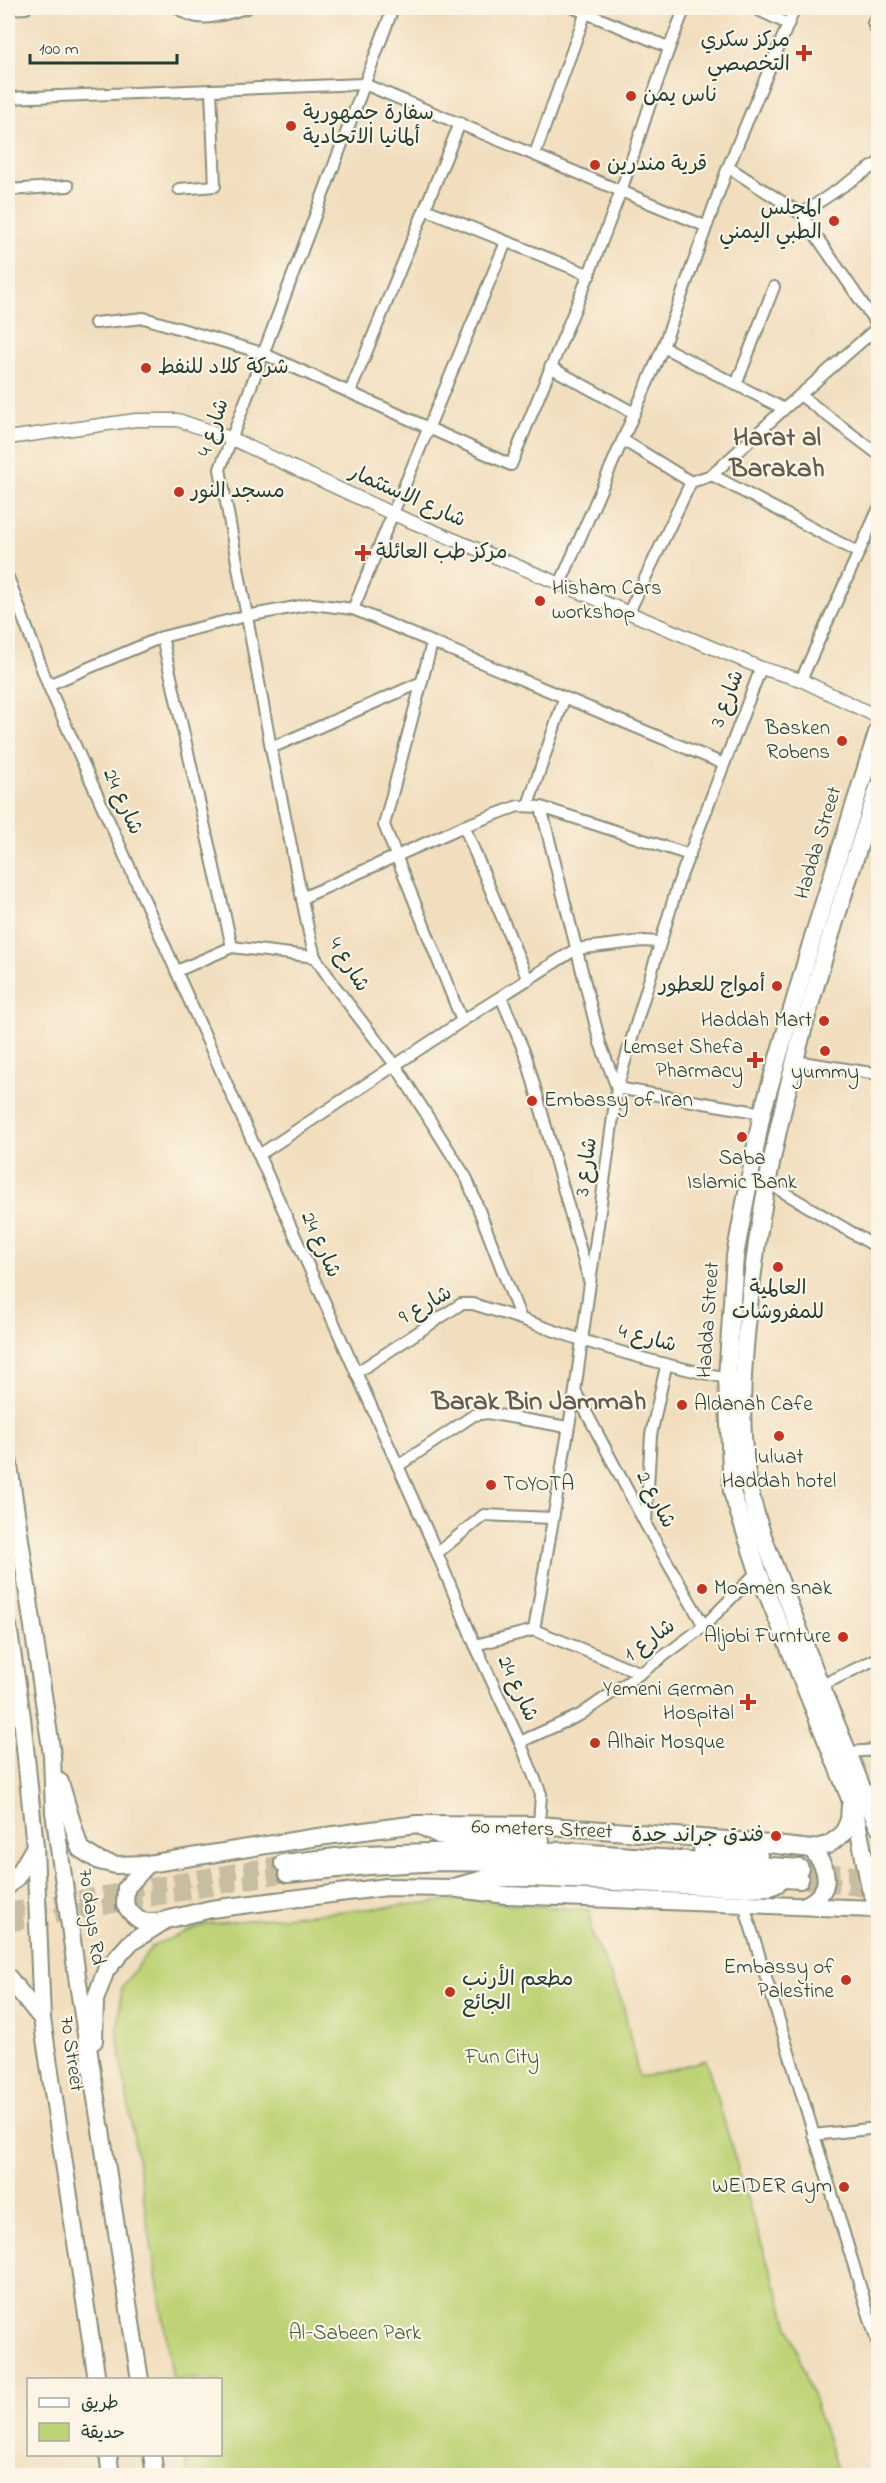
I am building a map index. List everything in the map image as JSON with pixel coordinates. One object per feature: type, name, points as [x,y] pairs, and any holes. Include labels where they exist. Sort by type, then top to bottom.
[{"type":"main road","name":"Hadda Street","points":[[879,730],[813,937],[762,1113],[735,1256],[727,1378],[732,1492],[758,1571],[850,1802],[859,1828],[870,1888],[879,1907]]},
{"type":"main road","name":"Hadda Street","points":[[879,788],[828,937],[780,1116],[754,1256],[741,1383],[743,1435],[749,1487],[759,1520],[775,1570],[820,1686],[879,1826]]},
{"type":"main road","name":"70 days Rd","points":[[8,1459],[10,1488],[52,1755],[54,1812],[93,2084],[140,2378]]},
{"type":"main road","points":[[744,1528],[759,1520]]},
{"type":"main road","name":"70 Street","points":[[8,1626],[22,1717],[35,1847],[42,2019],[97,2378]]},
{"type":"main road","points":[[52,1755],[80,1849],[99,1861],[116,1865],[148,1864],[417,1824],[539,1825],[811,1849],[828,1845],[843,1834],[849,1821],[850,1802]]},
{"type":"main road","points":[[417,1824],[439,1835],[453,1837],[516,1838],[758,1854],[792,1873],[770,1887],[748,1888],[528,1878],[488,1878],[450,1888]]},
{"type":"main road","points":[[8,1886],[17,1877],[35,1847]]},
{"type":"main road","points":[[803,1906],[822,1894],[826,1882],[826,1869],[811,1849]]},
{"type":"main road","name":"60 meters Street","points":[[285,1869],[442,1862],[565,1864],[792,1873]]},
{"type":"main road","points":[[148,1864],[126,1888],[125,1905],[135,1919],[149,1923],[211,1909],[355,1889],[387,1887],[450,1888],[506,1895],[874,1909],[879,1912]]},
{"type":"main road","points":[[93,2084],[95,2000],[106,1970],[130,1943],[166,1920]]},
{"type":"main road","points":[[8,1977],[42,2019]]},
{"type":"main road","points":[[108,2456],[111,2475]]},
{"type":"main road","points":[[152,2456],[155,2475]]},
{"type":"street","points":[[8,9],[26,8]]},
{"type":"street","points":[[178,8],[189,15],[204,18],[247,8]]},
{"type":"street","name":"شارع 4","points":[[393,8],[220,469],[271,748],[315,957],[333,985],[396,1066],[467,1179],[521,1318],[582,1342],[666,1366],[727,1378]]},
{"type":"street","points":[[574,8],[668,47]]},
{"type":"street","points":[[95,323],[144,318],[262,353],[511,465],[590,275],[621,191],[668,47],[685,8]]},
{"type":"street","points":[[754,8],[788,24]]},
{"type":"street","points":[[560,584],[663,347],[705,226],[795,8]]},
{"type":"street","points":[[535,154],[586,12]]},
{"type":"street","points":[[879,13],[873,22],[879,34]]},
{"type":"street","points":[[8,98],[364,84],[705,226]]},
{"type":"street","points":[[179,189],[215,186],[211,90]]},
{"type":"street","points":[[350,392],[460,123]]},
{"type":"street","points":[[801,214],[879,163]]},
{"type":"street","points":[[629,612],[691,482],[712,475],[879,327],[801,214],[728,167]]},
{"type":"street","points":[[8,190],[68,186]]},
{"type":"street","points":[[424,209],[590,275]]},
{"type":"street","points":[[353,609],[506,242]]},
{"type":"street","points":[[736,385],[774,287]]},
{"type":"street","points":[[663,347],[784,409]]},
{"type":"street","points":[[550,367],[634,413]]},
{"type":"street","points":[[800,395],[879,454]]},
{"type":"street","name":"شارع الاستثمار","points":[[8,438],[136,420],[178,420],[230,438],[393,514],[761,668],[801,680],[879,717]]},
{"type":"street","points":[[623,440],[691,482]]},
{"type":"street","points":[[712,475],[858,553]]},
{"type":"street","points":[[801,680],[879,510]]},
{"type":"street","name":"شارع 24","points":[[8,578],[48,685],[520,1742],[541,1794],[539,1825]]},
{"type":"street","points":[[48,685],[162,637],[246,616],[312,604],[353,609],[723,764]]},
{"type":"street","points":[[162,637],[232,947]]},
{"type":"street","points":[[432,643],[384,825],[394,857],[462,1021]]},
{"type":"street","name":"شارع 3","points":[[534,1630],[575,1391],[617,1088],[678,884],[761,668]]},
{"type":"street","points":[[271,748],[422,682]]},
{"type":"street","points":[[528,805],[564,699]]},
{"type":"street","points":[[302,898],[464,826],[518,806],[541,807],[690,855]]},
{"type":"street","points":[[541,807],[600,1043],[617,1088],[762,1113]]},
{"type":"street","points":[[464,826],[528,980]]},
{"type":"street","points":[[259,1155],[576,949],[643,941],[659,942]]},
{"type":"street","points":[[177,971],[232,947],[315,957]]},
{"type":"street","points":[[501,997],[526,1056],[591,1285]]},
{"type":"street","points":[[795,1061],[879,1074]]},
{"type":"street","points":[[768,1183],[879,1248]]},
{"type":"street","name":"شارع 9","points":[[357,1373],[461,1304],[472,1304],[521,1318]]},
{"type":"street","points":[[646,1525],[651,1436],[666,1366]]},
{"type":"street","name":"شارع 2","points":[[575,1391],[646,1525],[704,1626]]},
{"type":"street","points":[[398,1466],[474,1414],[487,1413],[567,1427]]},
{"type":"street","points":[[437,1553],[484,1515],[553,1518]]},
{"type":"street","name":"شارع 1","points":[[520,1742],[580,1716],[640,1673],[704,1626],[758,1571]]},
{"type":"street","points":[[475,1645],[534,1630],[640,1673]]},
{"type":"street","points":[[820,1686],[879,1658]]},
{"type":"street","points":[[848,1752],[879,1750]]},
{"type":"street","points":[[744,1905],[879,2344]]},
{"type":"street","points":[[813,2135],[879,2128]]},
{"type":"green space","name":"Al-Sabeen Park","points":[[458,1900],[590,1910],[591,1931],[623,2004],[639,2078],[706,2060],[751,2212],[839,2475],[188,2475],[185,2456],[222,2456],[222,2378],[173,2378],[117,2035],[122,1987],[153,1945],[207,1924]]},
{"type":"tunnel","points":[[8,1911],[283,1863]]},
{"type":"tunnel","points":[[800,1868],[878,1877]]},
{"type":"tunnel","points":[[8,1924],[287,1874]]},
{"type":"tunnel","points":[[800,1880],[878,1891]]},
{"type":"place","name":"مركز سكري التخصصي","points":[[804,53]]},
{"type":"place","name":"ناس يمن","points":[[631,96]]},
{"type":"place","name":"سفارة جمهورية ألمانيا الاتحادية","points":[[291,126]]},
{"type":"place","name":"قرية مندرين","points":[[595,165]]},
{"type":"place","name":"المجلس الطبي اليمني","points":[[834,221]]},
{"type":"place","name":"شركة كلاد للنفط","points":[[146,368]]},
{"type":"place","name":"مسجد النور","points":[[179,492]]},
{"type":"place","name":"مركز طب العائلة","points":[[363,553]]},
{"type":"place","name":"Hisham Cars workshop","points":[[540,601]]},
{"type":"place","name":"Basken Robens","points":[[842,741]]},
{"type":"place","name":"أمواج للعطور","points":[[777,986]]},
{"type":"place","name":"Haddah Mart","points":[[824,1021]]},
{"type":"place","name":"yummy","points":[[825,1051]]},
{"type":"place","name":"Lemset Shefa Pharmacy","points":[[755,1060]]},
{"type":"place","name":"Embassy of Iran","points":[[532,1101]]},
{"type":"place","name":"Saba Islamic Bank","points":[[742,1137]]},
{"type":"place","name":"العالمية للمفروشات","points":[[778,1267]]},
{"type":"place","name":"Aldanah Cafe","points":[[682,1405]]},
{"type":"place","name":"luluat Haddah hotel","points":[[779,1436]]},
{"type":"place","name":"TOYOTA","points":[[491,1485]]},
{"type":"place","name":"Moamen snak","points":[[702,1589]]},
{"type":"place","name":"Aljobi Furnture","points":[[843,1637]]},
{"type":"place","name":"Yemeni German Hospital","points":[[748,1702]]},
{"type":"place","name":"Alhair Mosque","points":[[595,1743]]},
{"type":"place","name":"فندق جراند حدة","points":[[776,1836]]},
{"type":"place","name":"Embassy of Palestine","points":[[846,1980]]},
{"type":"place","name":"مطعم الأرنب الجائع","points":[[450,1992]]},
{"type":"place","name":"WEIDER Gym","points":[[844,2187]]},
{"type":"district","name":"Harat al Barakah","points":[[777,454]]},
{"type":"district","name":"Barak Bin Jammah","points":[[539,1402]]},
{"type":"park label","name":"Fun City","points":[[502,2058]]}]
